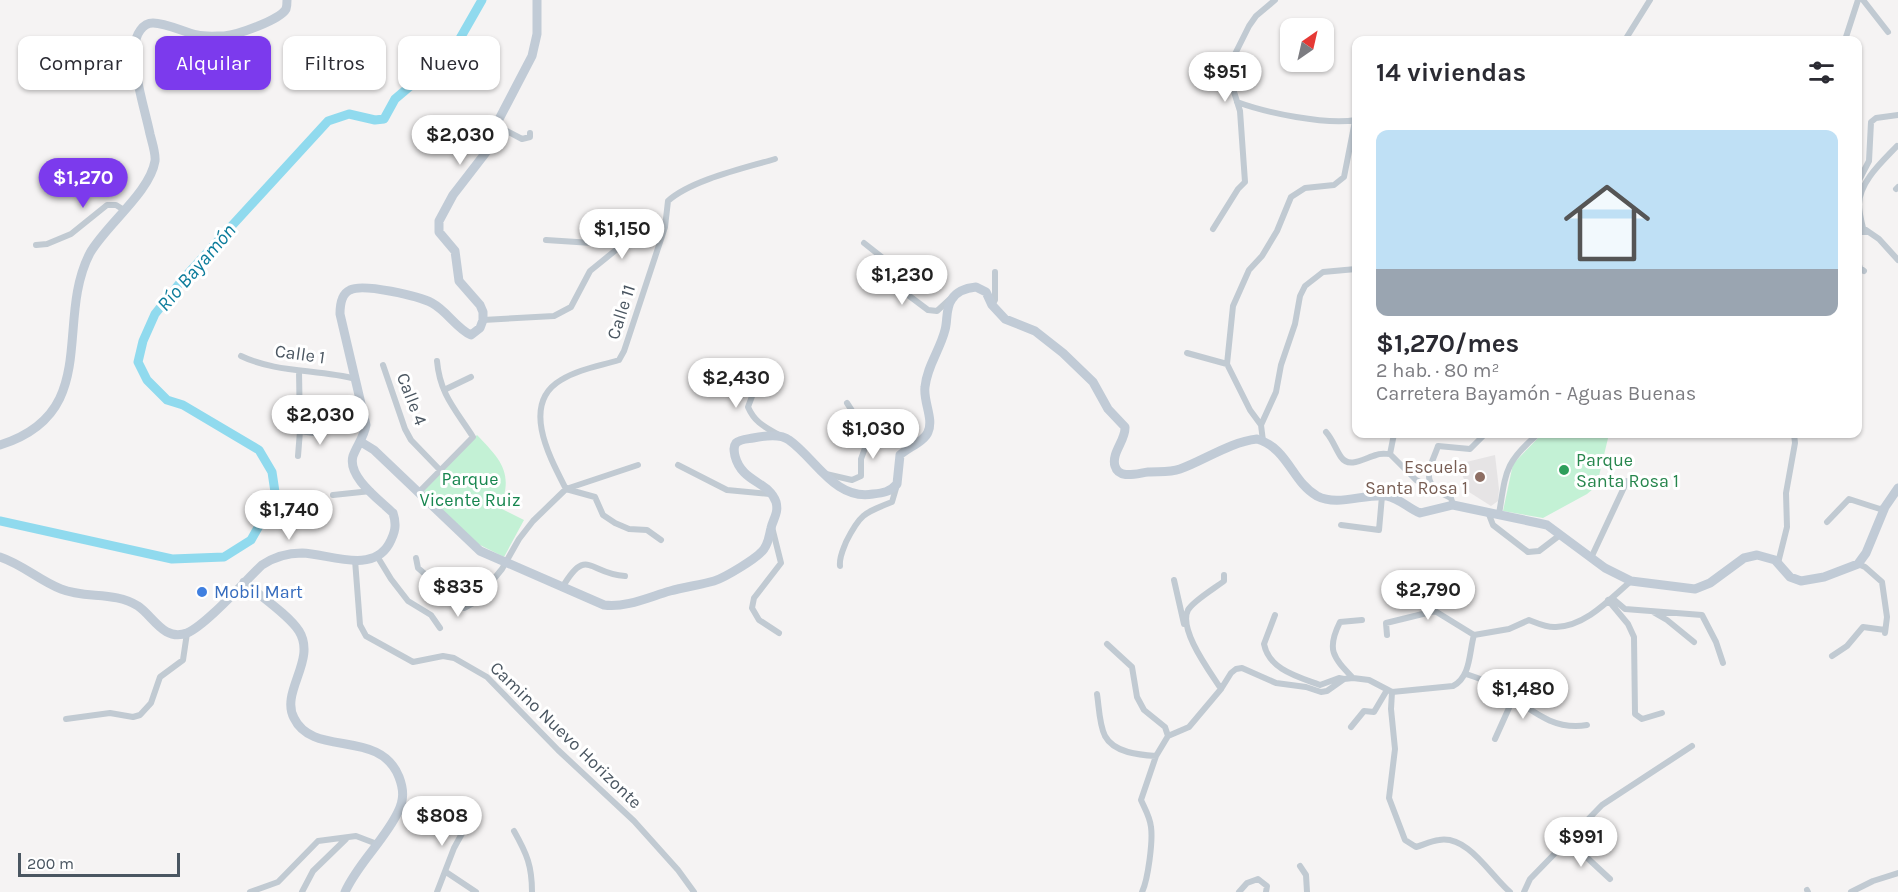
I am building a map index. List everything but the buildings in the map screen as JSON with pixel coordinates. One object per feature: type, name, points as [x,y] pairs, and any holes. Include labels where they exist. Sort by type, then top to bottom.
[{"type":"street","points":[[0,445],[28,432],[39,424],[49,414],[64,390],[71,365],[82,272],[92,251],[145,184],[156,160],[137,69],[135,45],[138,34],[144,26],[153,23],[199,36],[227,36],[276,18],[286,9],[287,0]]},
{"type":"street","points":[[0,557],[62,590],[124,598],[140,607],[165,632],[176,635],[187,633],[210,616],[271,559],[301,553],[355,560],[370,559],[384,553],[396,533],[396,520],[393,513],[359,480],[352,467],[353,456],[365,433],[366,417],[340,314],[342,300],[349,290],[363,287],[426,301],[471,334],[480,328],[483,320],[480,305],[459,281],[455,250],[440,232],[439,220],[453,195],[487,152],[497,123],[532,56],[537,34],[537,0]]},
{"type":"street","points":[[1213,229],[1238,189],[1245,182],[1240,111],[1229,76],[1233,60],[1256,16],[1275,0]]},
{"type":"street","points":[[1628,36],[1650,0]]},
{"type":"street","points":[[1846,36],[1858,0]]},
{"type":"street","points":[[1863,0],[1888,32]]},
{"type":"street","points":[[1237,102],[1260,111],[1278,114],[1352,121]]},
{"type":"street","points":[[1862,174],[1869,161],[1871,122],[1875,118],[1898,115]]},
{"type":"street","points":[[497,123],[503,129],[522,139],[530,137],[530,133]]},
{"type":"street","points":[[1263,441],[1261,425],[1250,410],[1227,364],[1233,306],[1250,270],[1262,256],[1277,231],[1291,197],[1305,188],[1334,185],[1344,177],[1352,136]]},
{"type":"street","points":[[1862,192],[1875,169],[1897,146]]},
{"type":"street","name":"Calle 11","points":[[566,489],[553,463],[540,424],[539,413],[546,393],[570,375],[619,360],[663,235],[668,201],[708,179],[775,159]]},
{"type":"street","points":[[36,245],[48,244],[71,234],[107,205],[116,205],[124,210]]},
{"type":"street","points":[[1862,213],[1866,230]]},
{"type":"street","points":[[483,320],[554,316],[563,313],[571,307],[590,271],[621,245],[635,218],[631,214],[625,215],[592,243],[546,240]]},
{"type":"street","points":[[1862,225],[1880,239],[1898,260]]},
{"type":"street","points":[[1862,231],[1866,230]]},
{"type":"street","points":[[864,243],[893,266],[900,289],[928,310],[937,311],[959,292],[976,287],[986,292],[992,305],[1005,319],[1035,331],[1047,340],[1094,382],[1108,409],[1125,427],[1126,435],[1115,459],[1115,467],[1119,472],[1131,475],[1177,471],[1249,440],[1257,439],[1279,452],[1308,489],[1323,498],[1340,500],[1382,496],[1396,499],[1420,513],[1453,505],[1547,525],[1605,568],[1631,581],[1695,589],[1710,583],[1751,555],[1775,560],[1790,577],[1801,581],[1824,577],[1858,564],[1866,553],[1885,507],[1898,488]]},
{"type":"street","points":[[1261,425],[1276,392],[1281,365],[1295,324],[1300,296],[1305,286],[1323,272],[1352,269]]},
{"type":"street","points":[[992,305],[995,300],[995,272]]},
{"type":"street","points":[[840,566],[842,552],[856,521],[869,511],[892,502],[897,484],[900,455],[909,446],[922,440],[929,431],[930,421],[925,389],[929,368],[945,330],[947,308],[959,292]]},
{"type":"street","points":[[1187,353],[1227,364]]},
{"type":"street","name":"Calle 1","points":[[241,356],[254,362],[299,370],[329,372],[356,379]]},
{"type":"street","points":[[418,493],[439,469],[473,437],[454,410],[444,390],[437,361]]},
{"type":"street","points":[[761,361],[748,407],[758,423],[789,440],[825,475],[855,494],[865,496],[888,492],[897,484]]},
{"type":"street","name":"Calle 4","points":[[383,365],[405,429],[411,440],[439,469]]},
{"type":"street","points":[[298,456],[299,370]]},
{"type":"street","points":[[444,390],[471,377]]},
{"type":"street","points":[[825,475],[852,480],[861,476],[862,473],[861,459],[868,437],[847,403]]},
{"type":"street","points":[[300,431],[320,434],[324,426]]},
{"type":"street","points":[[1326,432],[1341,458],[1348,462],[1359,462],[1378,454],[1390,454],[1416,480],[1451,498],[1453,505]]},
{"type":"street","points":[[361,442],[374,450],[473,545],[505,563],[562,588],[604,605],[619,606],[683,587],[717,581],[762,552],[769,541],[777,512],[776,502],[765,488],[741,470],[733,451],[735,444],[740,441],[757,437],[781,436]]},
{"type":"street","points":[[1390,454],[1393,438]]},
{"type":"street","points":[[1438,491],[1430,482],[1428,475],[1438,446],[1470,449],[1481,438]]},
{"type":"street","points":[[1499,514],[1509,465],[1521,448],[1534,438]]},
{"type":"street","points":[[1778,563],[1787,527],[1786,493],[1794,451],[1794,438]]},
{"type":"street","points":[[416,558],[418,568],[464,608],[475,602],[533,521],[566,489],[638,465]]},
{"type":"street","points":[[678,465],[727,490],[771,494]]},
{"type":"street","points":[[1591,558],[1627,481]]},
{"type":"street","points":[[566,489],[595,497],[603,515],[615,523],[629,530],[647,530],[661,540]]},
{"type":"street","points":[[333,495],[371,490]]},
{"type":"street","points":[[1341,525],[1379,530],[1382,496]]},
{"type":"street","points":[[1827,522],[1849,499],[1880,509],[1885,507]]},
{"type":"street","points":[[1488,512],[1493,525],[1528,552],[1539,551],[1560,535]]},
{"type":"street","points":[[772,525],[781,563],[754,598],[752,608],[759,620],[779,633]]},
{"type":"street","points":[[377,556],[408,601],[431,615],[440,628]]},
{"type":"street","name":"Camino Nuevo Horizonte","points":[[355,560],[360,626],[366,636],[413,662],[443,656],[454,658],[487,677],[558,750],[634,821],[678,870],[694,892]]},
{"type":"street","points":[[562,588],[572,570],[582,564],[590,565],[612,575],[625,576]]},
{"type":"street","points":[[1832,656],[1846,646],[1863,627],[1885,632],[1887,617],[1882,582],[1858,564]]},
{"type":"street","points":[[256,571],[254,583],[258,594]]},
{"type":"street","points":[[1221,689],[1192,644],[1186,617],[1191,606],[1224,581],[1224,575]]},
{"type":"street","points":[[1174,580],[1183,622],[1189,631]]},
{"type":"street","points":[[1398,585],[1435,611],[1474,634],[1509,628],[1529,620],[1554,628],[1566,626],[1586,619],[1631,581]]},
{"type":"street","points":[[244,582],[293,624],[302,636],[303,661],[291,703],[292,715],[298,726],[315,737],[372,749],[385,757],[398,774],[403,791],[402,802],[378,844],[345,892]]},
{"type":"street","points":[[234,592],[258,594]]},
{"type":"street","points":[[1610,599],[1625,609],[1702,615],[1716,642],[1723,663]]},
{"type":"street","points":[[1610,599],[1628,624],[1634,637],[1635,714],[1642,719],[1662,713]]},
{"type":"street","points":[[1648,610],[1667,620],[1694,642]]},
{"type":"street","points":[[1387,635],[1386,623],[1435,611]]},
{"type":"street","points":[[1275,615],[1264,645],[1271,660],[1289,674],[1320,685],[1339,678],[1353,678],[1369,680],[1390,691],[1453,686],[1461,682],[1466,674],[1474,634]]},
{"type":"street","points":[[1353,678],[1335,660],[1332,639],[1340,622],[1362,620]]},
{"type":"street","points":[[66,719],[110,713],[133,717],[140,715],[151,703],[160,677],[183,660],[187,633]]},
{"type":"street","points":[[1107,644],[1132,667],[1137,698],[1144,710],[1165,727],[1168,736]]},
{"type":"street","points":[[1142,892],[1146,883],[1152,829],[1141,800],[1156,756],[1168,736],[1189,727],[1236,669],[1242,668],[1276,683],[1306,687],[1321,692],[1327,691],[1344,679]]},
{"type":"street","points":[[1466,674],[1492,684],[1543,719],[1576,727],[1587,725]]},
{"type":"street","points":[[1351,727],[1364,711],[1374,712],[1390,691]]},
{"type":"street","points":[[1390,691],[1395,749],[1389,798],[1405,840],[1416,847],[1440,840],[1460,843],[1473,852],[1497,881],[1510,892]]},
{"type":"street","points":[[1097,694],[1106,736],[1121,749],[1135,755],[1156,756]]},
{"type":"street","points":[[1495,739],[1513,699]]},
{"type":"street","points":[[1524,892],[1530,879],[1602,806],[1692,746]]},
{"type":"street","points":[[437,892],[454,848],[465,828],[466,806]]},
{"type":"street","points":[[514,831],[526,852],[532,870],[532,892]]},
{"type":"street","points":[[250,892],[278,882],[318,841],[356,836],[378,844]]},
{"type":"street","points":[[302,892],[313,871],[346,839]]},
{"type":"street","points":[[1568,840],[1610,879]]},
{"type":"street","points":[[1300,866],[1306,875],[1307,892]]},
{"type":"street","points":[[446,872],[476,892]]},
{"type":"street","points":[[1851,892],[1873,881],[1898,873]]},
{"type":"street","points":[[1239,892],[1247,883],[1258,879],[1267,886],[1266,892]]},
{"type":"shaded area","name":"Escuela Santa Rosa 1","points":[[1495,455],[1499,489],[1498,501],[1491,506],[1469,492],[1458,464]]},
{"type":"green space","name":"Parque Vicente Ruiz","points":[[477,435],[493,452],[503,468],[506,485],[500,508],[524,520],[504,557],[478,544],[424,492],[424,488]]},
{"type":"green space","name":"Parque Santa Rosa 1","points":[[1538,438],[1608,438],[1599,476],[1593,489],[1543,518],[1503,511],[1513,464]]},
{"type":"waterway","name":"Río Bayamón","points":[[0,521],[172,559],[224,557],[251,540],[275,492],[272,472],[259,450],[183,405],[167,400],[147,380],[138,362],[143,341],[155,314],[183,279],[328,121],[349,114],[375,120],[384,119],[395,99],[415,82],[426,68],[458,42],[482,0]]},
{"type":"place","name":"Parque Santa Rosa 1","points":[[1564,470]]},
{"type":"place","name":"Escuela Santa Rosa 1","points":[[1480,477]]},
{"type":"place","name":"Mobil Mart","points":[[202,592]]}]
